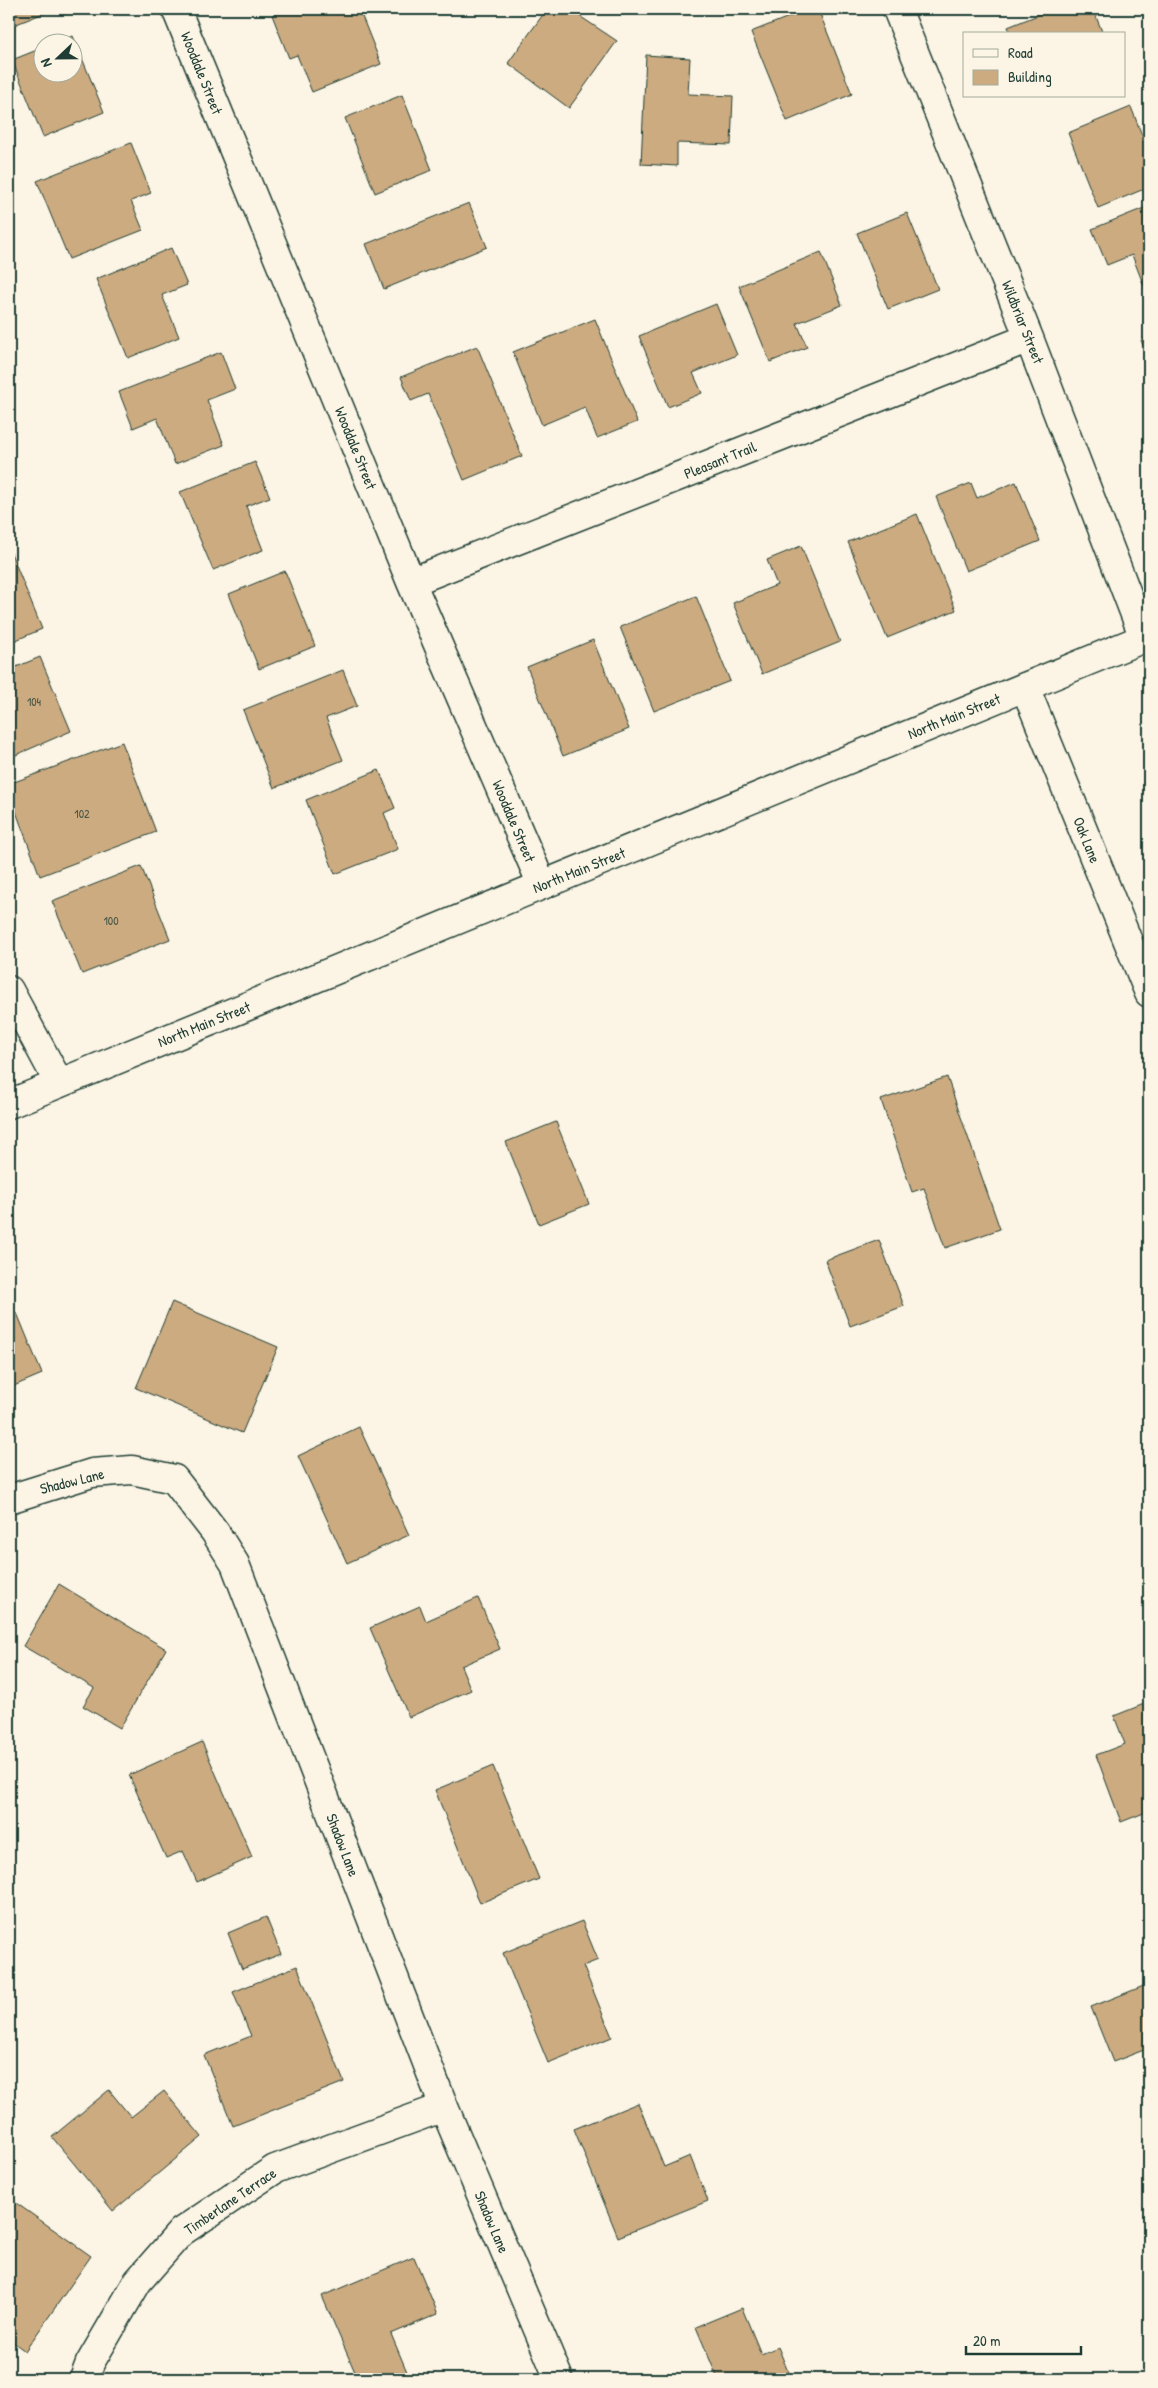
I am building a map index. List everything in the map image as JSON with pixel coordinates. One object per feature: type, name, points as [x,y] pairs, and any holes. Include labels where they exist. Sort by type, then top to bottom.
[{"type":"street","name":"Wooddale Street","points":[[176,9],[412,582],[542,885]]},
{"type":"street","name":"Wildbriar Street","points":[[897,9],[1030,338],[1147,637]]},
{"type":"street","name":"Pleasant Trail","points":[[412,582],[1030,338]]},
{"type":"street","name":"North Main Street","points":[[9,1104],[1147,637]]},
{"type":"street","name":"Oak Lane","points":[[1026,687],[1149,993]]},
{"type":"street","points":[[9,990],[59,1083]]},
{"type":"street","name":"Shadow Lane","points":[[9,1499],[92,1473],[132,1470],[174,1479],[215,1532],[235,1564],[444,2107],[559,2379]]},
{"type":"street","name":"Timberlane Terrace","points":[[84,2379],[90,2363],[138,2281],[181,2232],[275,2169],[444,2107]]},
{"type":"building","points":[[9,9],[48,9],[49,11],[9,27]]},
{"type":"building","points":[[287,9],[359,9],[381,64],[312,92],[297,55],[289,58],[272,15]]},
{"type":"building","points":[[547,9],[569,9],[617,41],[569,108],[508,63]]},
{"type":"building","points":[[809,9],[818,9],[852,94],[787,121],[751,32]]},
{"type":"building","points":[[1053,9],[1093,9],[1102,32],[1009,32],[1008,27]]},
{"type":"building","points":[[32,52],[32,82],[82,82],[82,58],[104,112],[43,137],[12,60]]},
{"type":"building","points":[[646,55],[690,58],[688,94],[733,96],[731,145],[677,143],[677,166],[641,164]]},
{"type":"building","points":[[402,95],[432,170],[375,193],[345,118]]},
{"type":"building","points":[[1131,107],[1149,153],[1149,187],[1098,208],[1068,133]]},
{"type":"building","points":[[131,143],[151,193],[131,201],[143,230],[69,259],[37,181]]},
{"type":"building","points":[[469,203],[487,247],[384,289],[366,244]]},
{"type":"building","points":[[1149,206],[1149,299],[1132,255],[1107,265],[1092,229]]},
{"type":"building","points":[[907,213],[938,289],[888,309],[857,233]]},
{"type":"building","points":[[171,248],[187,285],[162,295],[179,337],[128,358],[96,279]]},
{"type":"building","points":[[821,252],[842,305],[797,323],[807,347],[770,362],[739,286]]},
{"type":"building","points":[[716,304],[737,355],[693,373],[702,393],[668,407],[639,336]]},
{"type":"building","points":[[595,319],[637,422],[597,438],[585,407],[542,425],[513,352]]},
{"type":"building","points":[[1149,336],[1149,361],[1141,340]]},
{"type":"building","points":[[477,346],[522,456],[464,480],[428,394],[411,401],[401,377]]},
{"type":"building","points":[[221,352],[235,389],[207,400],[224,445],[175,464],[157,418],[133,428],[119,392]]},
{"type":"building","points":[[255,462],[270,497],[246,506],[263,550],[213,570],[180,492]]},
{"type":"building","points":[[1016,482],[1040,541],[966,571],[936,497],[971,483],[977,498]]},
{"type":"building","points":[[917,514],[956,610],[887,638],[848,542]]},
{"type":"building","points":[[801,546],[840,642],[762,674],[733,603],[777,585],[767,560]]},
{"type":"building","points":[[9,548],[42,629],[9,643]]},
{"type":"building","points":[[285,571],[315,646],[259,669],[229,594]]},
{"type":"building","points":[[696,596],[730,681],[654,711],[620,627]]},
{"type":"building","points":[[593,640],[629,729],[563,756],[527,667]]},
{"type":"building","points":[[40,657],[71,731],[9,758],[9,670]]},
{"type":"building","points":[[343,670],[357,706],[326,718],[343,760],[274,788],[243,710]]},
{"type":"building","points":[[122,742],[156,832],[40,876],[9,793],[9,784]]},
{"type":"building","points":[[379,770],[395,808],[384,813],[398,849],[335,874],[306,800]]},
{"type":"building","points":[[141,866],[170,939],[82,974],[52,901]]},
{"type":"building","points":[[947,1077],[1000,1229],[945,1248],[924,1188],[912,1192],[881,1100]]},
{"type":"building","points":[[556,1122],[589,1204],[539,1224],[506,1142]]},
{"type":"building","points":[[879,1240],[904,1306],[850,1326],[825,1260]]},
{"type":"building","points":[[172,1302],[278,1347],[242,1433],[136,1388]]},
{"type":"building","points":[[17,1313],[42,1374],[9,1388],[9,1316]]},
{"type":"building","points":[[359,1427],[409,1535],[347,1563],[298,1456]]},
{"type":"building","points":[[59,1584],[166,1649],[120,1728],[83,1706],[94,1688],[23,1646]]},
{"type":"building","points":[[478,1598],[500,1649],[461,1666],[471,1690],[409,1717],[370,1628],[420,1606],[426,1621]]},
{"type":"building","points":[[1149,1702],[1149,1811],[1121,1822],[1096,1755],[1125,1744],[1114,1716]]},
{"type":"building","points":[[202,1742],[252,1857],[197,1882],[183,1851],[166,1858],[129,1775]]},
{"type":"building","points":[[493,1766],[539,1879],[480,1903],[435,1790]]},
{"type":"building","points":[[266,1917],[281,1954],[242,1969],[228,1933]]},
{"type":"building","points":[[582,1921],[598,1960],[583,1966],[612,2037],[548,2063],[503,1953]]},
{"type":"building","points":[[297,1966],[344,2082],[233,2126],[204,2055],[251,2036],[233,1992]]},
{"type":"building","points":[[1146,1985],[1149,1992],[1149,2048],[1113,2062],[1091,2007]]},
{"type":"building","points":[[109,2090],[131,2117],[164,2091],[202,2137],[113,2211],[52,2137]]},
{"type":"building","points":[[638,2103],[664,2167],[690,2156],[708,2201],[618,2237],[574,2129]]},
{"type":"building","points":[[16,2203],[91,2256],[25,2351],[9,2339],[9,2213]]},
{"type":"building","points":[[414,2257],[438,2314],[391,2334],[410,2379],[358,2379],[322,2296]]},
{"type":"building","points":[[742,2308],[761,2354],[778,2347],[791,2379],[718,2379],[696,2327]]}]
